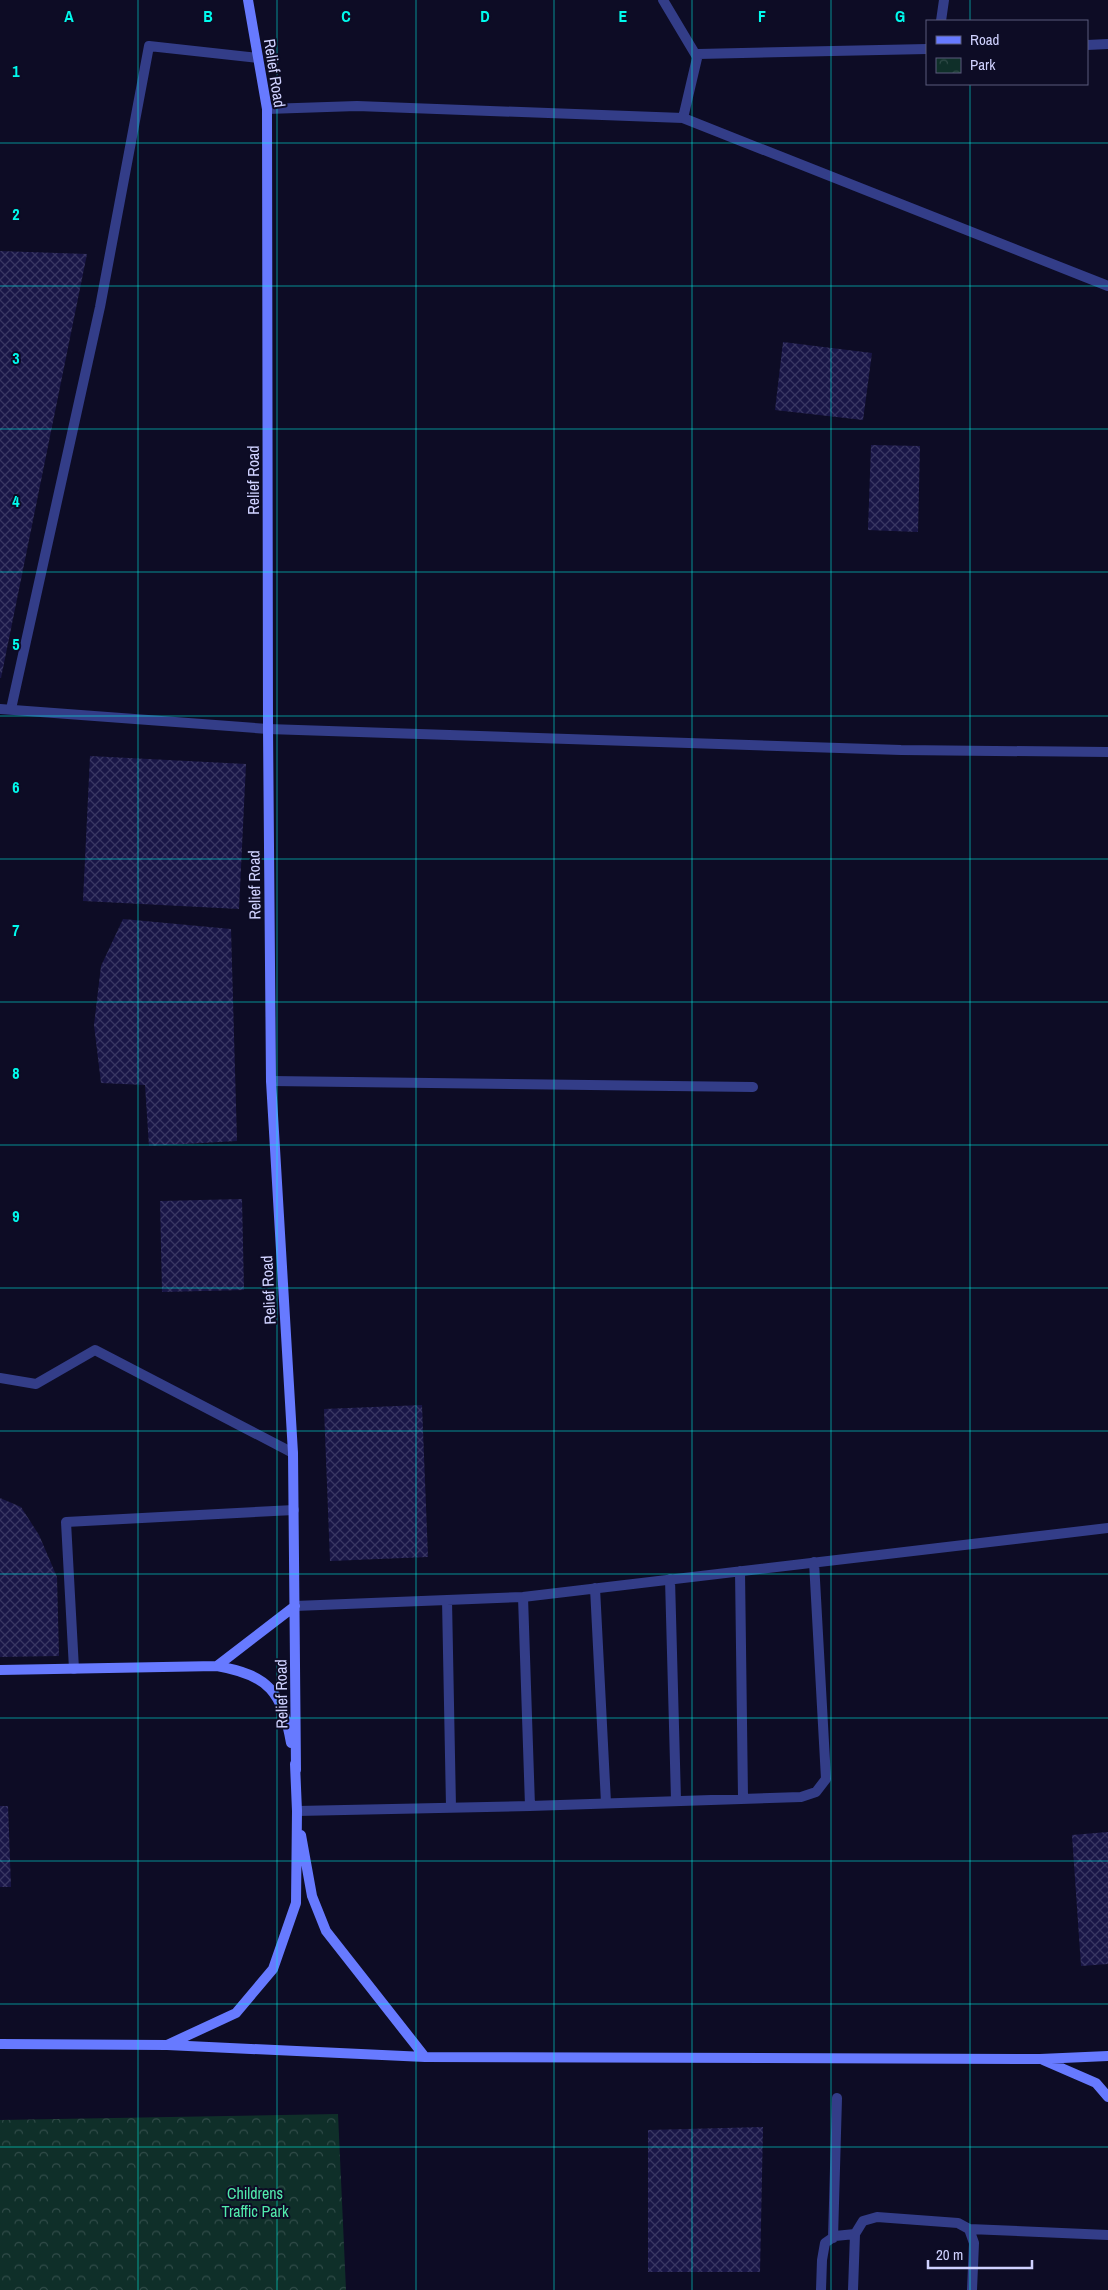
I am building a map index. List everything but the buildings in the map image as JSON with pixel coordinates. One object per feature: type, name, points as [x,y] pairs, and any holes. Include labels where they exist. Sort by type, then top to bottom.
[{"type":"main road","name":"Relief Road","points":[[248,0],[267,109],[268,729],[271,1081],[293,1453],[296,1770]]},
{"type":"main road","points":[[217,1666],[295,1606]]},
{"type":"main road","points":[[0,1670],[217,1666],[255,1676],[276,1695],[286,1716],[296,1770],[296,1903],[273,1969],[236,2013],[167,2045]]},
{"type":"main road","points":[[297,1811],[312,1896],[326,1931],[424,2057]]},
{"type":"main road","points":[[0,2044],[167,2045],[424,2057],[1040,2059],[1108,2056]]},
{"type":"main road","points":[[1040,2059],[1096,2083],[1108,2097]]},
{"type":"street","points":[[663,0],[697,57]]},
{"type":"street","points":[[941,20],[944,0]]},
{"type":"street","points":[[1088,45],[1108,44]]},
{"type":"street","points":[[11,709],[100,308],[148,46],[258,58]]},
{"type":"street","points":[[683,118],[698,54],[926,49]]},
{"type":"street","points":[[267,109],[357,106],[683,118],[1108,286]]},
{"type":"street","points":[[0,709],[268,729],[902,750],[1108,752]]},
{"type":"street","points":[[271,1081],[753,1087]]},
{"type":"street","points":[[0,1378],[36,1384],[95,1350],[293,1453]]},
{"type":"street","points":[[74,1669],[66,1522],[294,1510]]},
{"type":"street","points":[[295,1606],[524,1597],[1108,1528]]},
{"type":"street","points":[[297,1811],[801,1797],[816,1792],[826,1779],[814,1562]]},
{"type":"street","points":[[740,1571],[743,1798]]},
{"type":"street","points":[[670,1579],[676,1800]]},
{"type":"street","points":[[595,1588],[606,1803]]},
{"type":"street","points":[[524,1597],[530,1806]]},
{"type":"street","points":[[447,1600],[451,1807]]},
{"type":"street","points":[[832,2238],[837,2098]]},
{"type":"street","points":[[852,2290],[855,2234],[863,2221],[877,2217],[958,2223],[969,2229],[1108,2235]]},
{"type":"street","points":[[969,2229],[974,2243],[972,2290]]},
{"type":"street","points":[[822,2290],[822,2260],[825,2243],[832,2238],[855,2234]]},
{"type":"green space","name":"Childrens Traffic Park","points":[[338,2114],[346,2290],[0,2290],[0,2120]]}]
